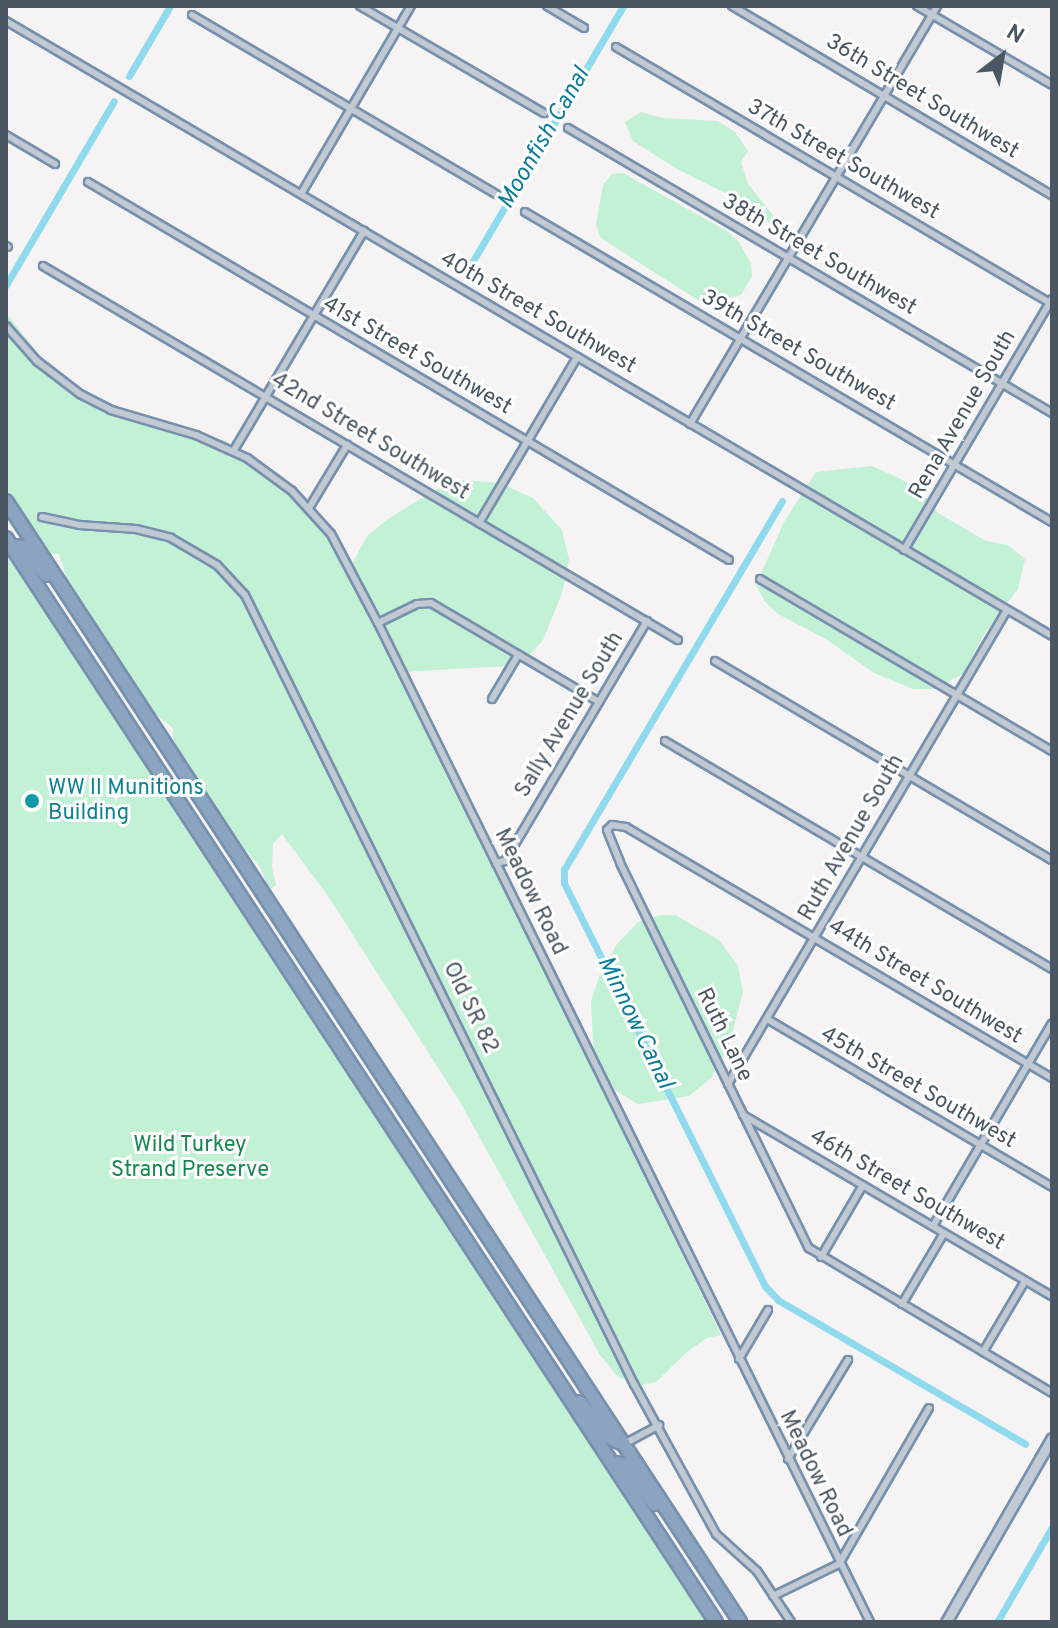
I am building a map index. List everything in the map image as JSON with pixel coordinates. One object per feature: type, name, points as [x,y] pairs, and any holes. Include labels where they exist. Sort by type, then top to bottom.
[{"type":"highway","points":[[6,501],[12,519],[102,646],[740,1622]]},
{"type":"highway","points":[[9,542],[29,552],[78,625],[102,646]]},
{"type":"highway","points":[[9,542],[716,1622]]},
{"type":"highway","points":[[520,1320],[533,1329],[608,1437],[624,1444]]},
{"type":"highway","points":[[612,1463],[623,1464],[632,1474],[686,1553],[703,1565]]},
{"type":"street","points":[[360,6],[544,113]]},
{"type":"street","points":[[301,194],[411,6]]},
{"type":"street","points":[[547,6],[584,28]]},
{"type":"street","name":"36th Street Southwest","points":[[732,6],[1052,195]]},
{"type":"street","points":[[917,6],[1052,85]]},
{"type":"street","points":[[690,424],[937,6]]},
{"type":"street","points":[[192,15],[496,194]]},
{"type":"street","name":"40th Street Southwest","points":[[6,21],[1052,636]]},
{"type":"street","name":"37th Street Southwest","points":[[616,47],[1051,302]]},
{"type":"street","name":"38th Street Southwest","points":[[568,128],[1052,413]]},
{"type":"street","points":[[6,135],[55,164]]},
{"type":"street","name":"41st Street Southwest","points":[[88,182],[729,560]]},
{"type":"street","name":"39th Street Southwest","points":[[525,212],[1052,522]]},
{"type":"street","points":[[234,450],[364,231]]},
{"type":"street","name":"42nd Street Southwest","points":[[43,266],[678,640]]},
{"type":"street","name":"Rena Avenue South","points":[[904,550],[1051,302]]},
{"type":"street","name":"Meadow Road","points":[[6,326],[48,371],[96,403],[234,450],[271,474],[309,508],[341,548],[870,1622]]},
{"type":"street","points":[[479,523],[577,357]]},
{"type":"street","points":[[309,508],[347,445]]},
{"type":"street","name":"Old SR 82","points":[[42,517],[79,525],[136,529],[171,538],[217,565],[245,595],[634,1384],[716,1534],[757,1571],[791,1622]]},
{"type":"street","points":[[760,579],[1052,751]]},
{"type":"street","points":[[378,623],[417,604],[431,603],[599,702]]},
{"type":"street","name":"Ruth Avenue South","points":[[728,1084],[1007,610]]},
{"type":"street","name":"Sally Avenue South","points":[[496,863],[505,861],[647,621]]},
{"type":"street","points":[[492,699],[518,655]]},
{"type":"street","points":[[715,661],[1052,860]]},
{"type":"street","points":[[665,741],[1052,969]]},
{"type":"street","name":"44th Street Southwest","points":[[612,825],[626,827],[1052,1078]]},
{"type":"street","name":"Ruth Lane","points":[[612,825],[607,830],[608,838],[809,1248],[821,1257]]},
{"type":"street","name":"45th Street Southwest","points":[[767,1019],[1052,1187]]},
{"type":"street","points":[[933,1226],[1052,1023]]},
{"type":"street","name":"46th Street Southwest","points":[[743,1115],[1052,1296]]},
{"type":"street","points":[[863,1185],[821,1257],[1052,1393]]},
{"type":"street","points":[[902,1304],[944,1233]]},
{"type":"street","points":[[983,1352],[1025,1281]]},
{"type":"street","points":[[739,1359],[768,1310]]},
{"type":"street","points":[[788,1459],[848,1360]]},
{"type":"street","points":[[773,1596],[839,1564],[929,1408]]},
{"type":"street","points":[[624,1444],[659,1425]]},
{"type":"street","points":[[946,1622],[1052,1438]]},
{"type":"green space","points":[[641,112],[663,118],[718,121],[735,132],[748,151],[741,162],[748,184],[777,220],[774,225],[762,220],[729,195],[675,168],[633,141],[625,122]]},
{"type":"green space","points":[[623,173],[727,231],[739,242],[751,264],[752,276],[741,295],[714,302],[699,301],[601,238],[596,225],[603,185],[612,174]]},
{"type":"green space","points":[[6,313],[55,375],[104,407],[167,428],[224,440],[269,467],[297,488],[352,564],[367,536],[388,519],[433,491],[460,480],[500,483],[533,498],[562,530],[569,559],[562,593],[543,640],[528,657],[507,666],[403,672],[721,1335],[707,1338],[688,1351],[656,1382],[642,1385],[618,1377],[600,1355],[460,1102],[328,896],[282,834],[273,844],[272,868],[276,885],[271,889],[260,867],[223,823],[175,751],[172,727],[147,707],[69,585],[59,554],[44,553],[6,494]]},
{"type":"green space","points":[[872,466],[901,479],[930,501],[938,513],[986,541],[1008,545],[1025,559],[1018,589],[984,634],[964,673],[936,689],[913,689],[874,673],[826,639],[778,614],[765,602],[756,585],[784,522],[816,472]]},
{"type":"green space","name":"Wild Turkey Strand Preserve","points":[[6,544],[712,1622],[6,1622]]},
{"type":"green space","points":[[659,915],[675,915],[719,940],[738,966],[743,992],[728,1049],[711,1078],[689,1096],[638,1104],[616,1091],[594,1060],[591,1001],[599,977],[617,944],[638,922]]},
{"type":"waterway","points":[[129,76],[170,6]]},
{"type":"waterway","name":"Moonfish Canal","points":[[467,271],[623,6]]},
{"type":"waterway","points":[[6,285],[114,101]]},
{"type":"waterway","name":"Minnow Canal","points":[[782,501],[564,869],[564,883],[765,1286],[778,1300],[1025,1444]]},
{"type":"waterway","points":[[997,1622],[1052,1527]]},
{"type":"place","name":"WW II Munitions Building","points":[[32,801]]}]
